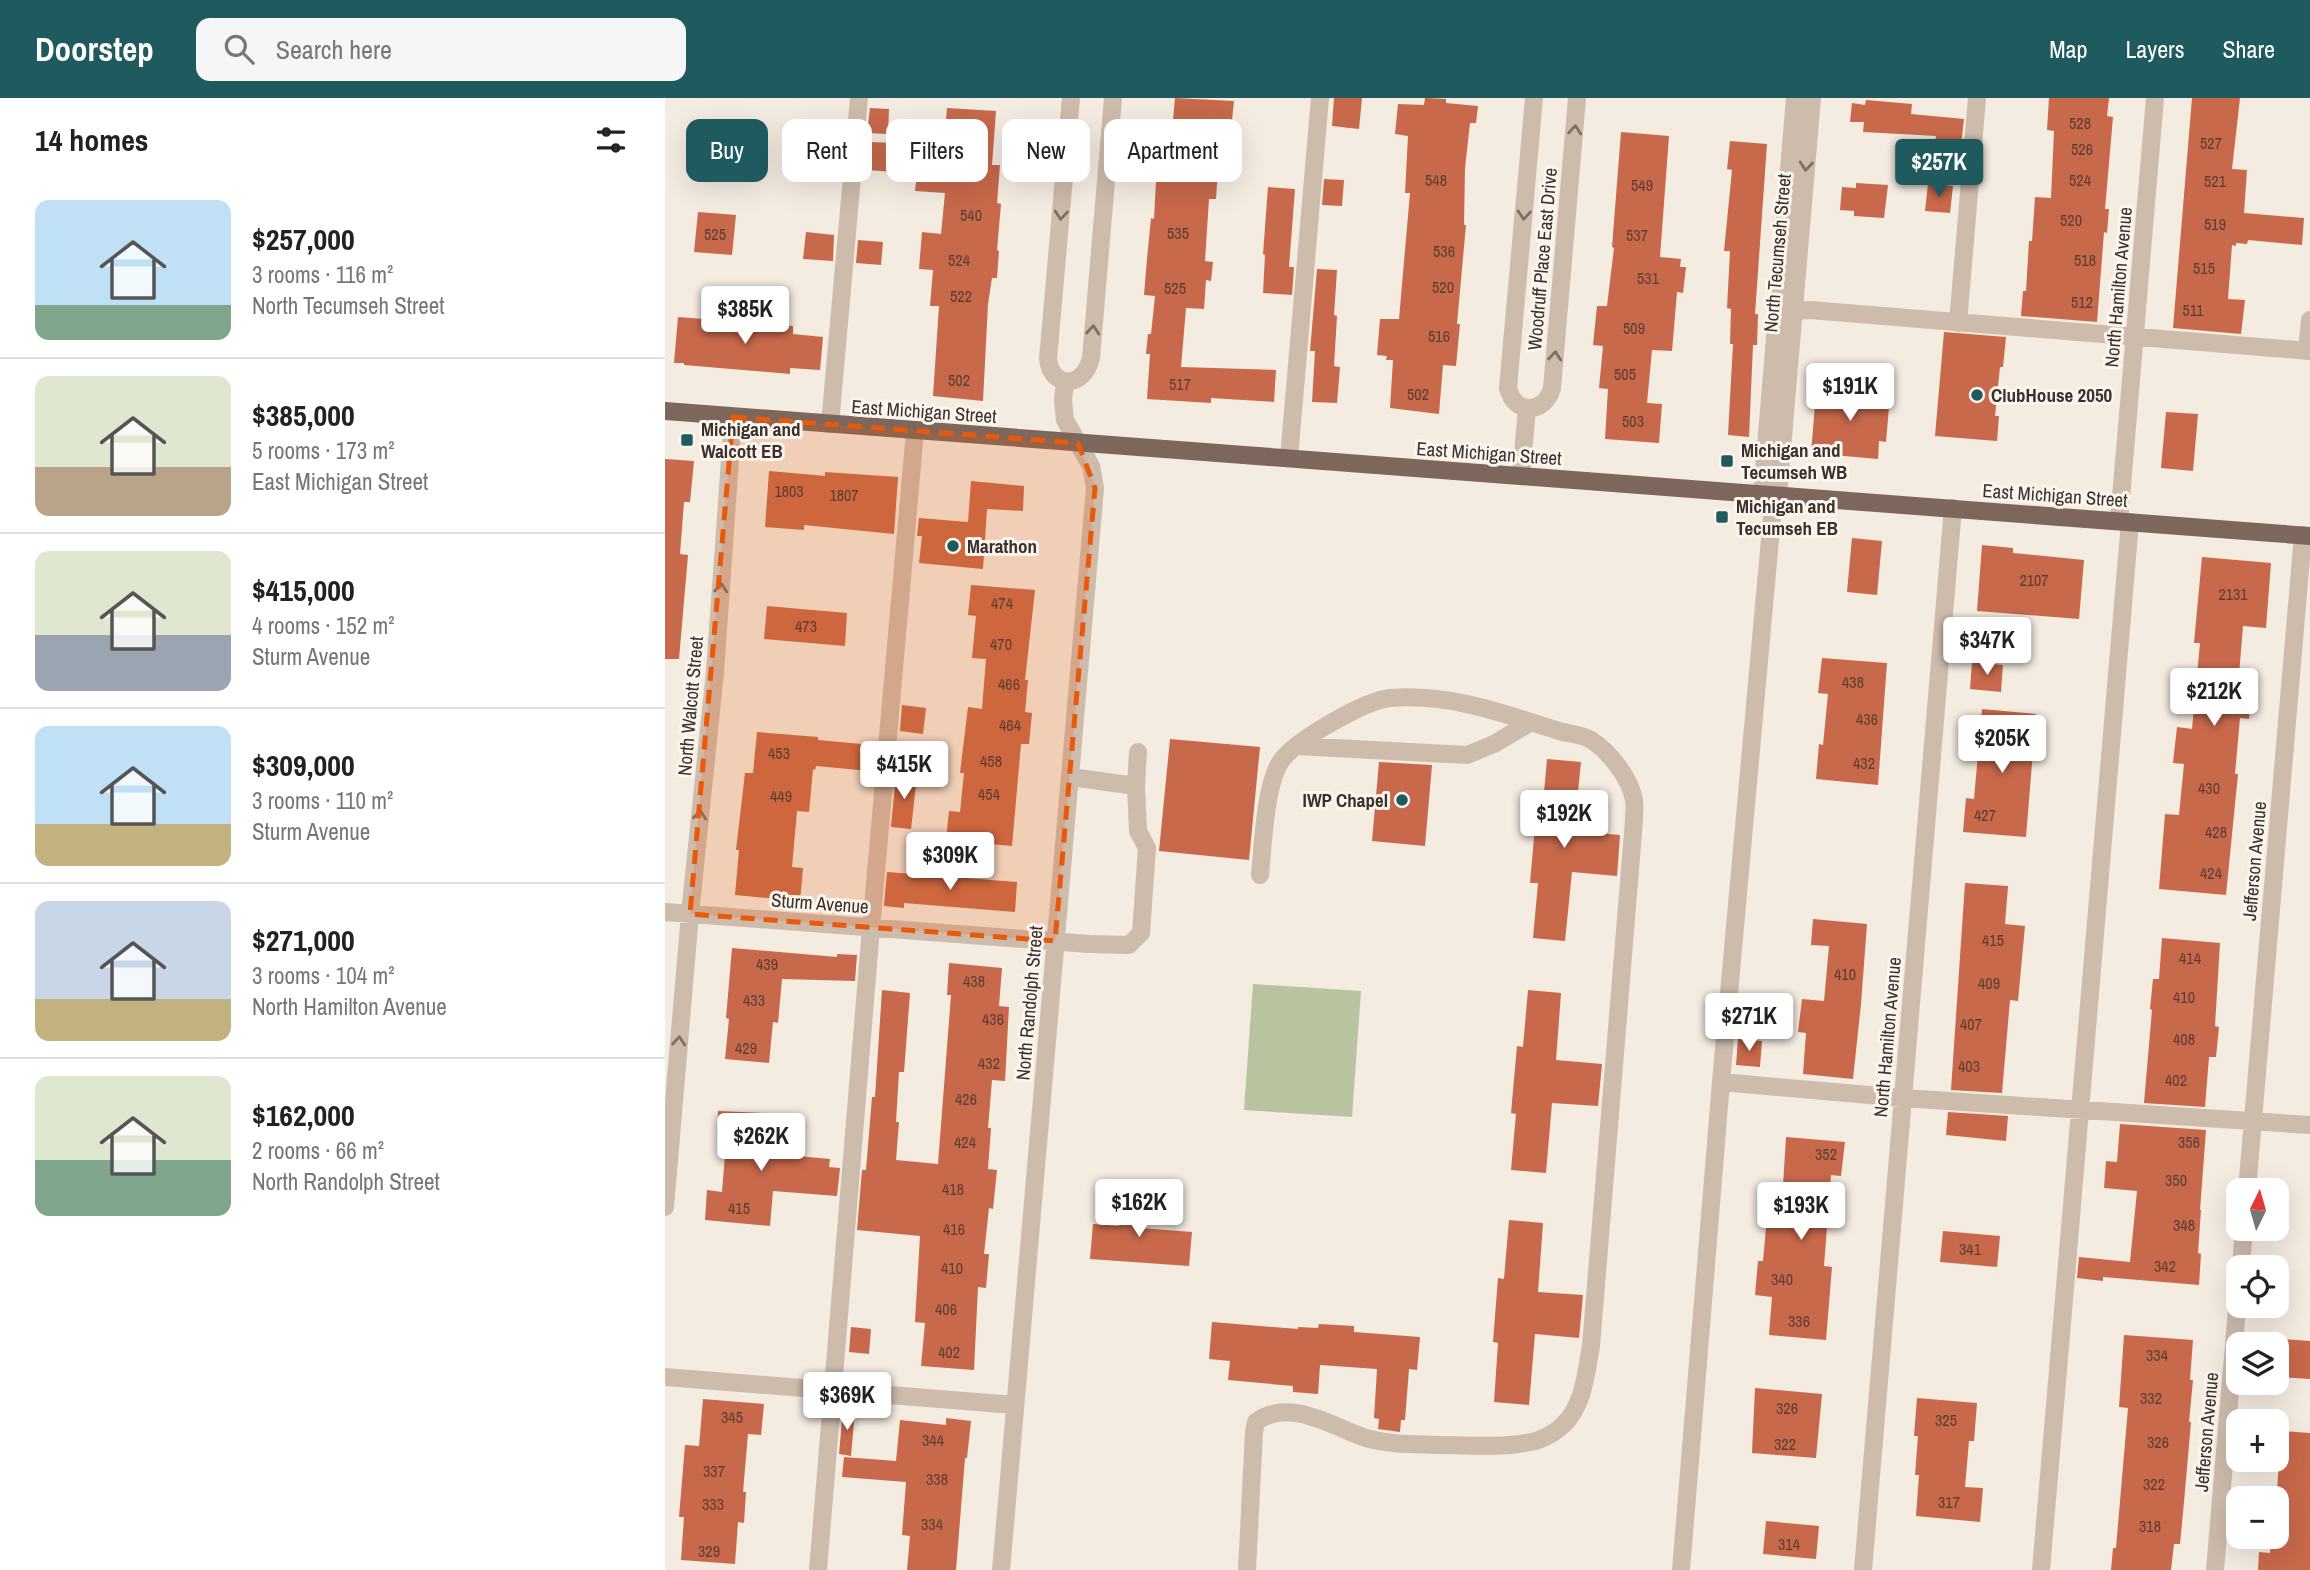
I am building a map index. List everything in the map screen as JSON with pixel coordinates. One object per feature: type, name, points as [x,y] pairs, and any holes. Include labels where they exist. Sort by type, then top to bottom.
[{"type":"main road","name":"East Michigan Street","points":[[665,411],[2307,535]]},
{"type":"street","points":[[830,424],[859,98]]},
{"type":"street","points":[[1071,98],[1048,359],[1053,374],[1065,381],[1083,377],[1088,371],[1091,358],[1114,98]]},
{"type":"street","points":[[1289,458],[1320,98]]},
{"type":"street","name":"Woodruff Place East Drive","points":[[1534,98],[1509,388],[1510,396],[1516,403],[1527,408],[1534,408],[1546,402],[1552,388],[1577,98]]},
{"type":"street","points":[[1681,1570],[1771,494],[1795,98]]},
{"type":"street","name":"North Tecumseh Street","points":[[1771,494],[1793,311],[1812,98]]},
{"type":"street","points":[[1958,323],[1977,98]]},
{"type":"street","name":"North Hamilton Avenue","points":[[2041,1570],[2079,1111],[2124,521],[2134,338],[2154,98]]},
{"type":"street","points":[[1793,311],[1810,310],[2309,351],[2310,320]]},
{"type":"street","name":"North Randolph Street","points":[[1000,1570],[1095,488],[1091,466],[1064,413],[1065,381]]},
{"type":"street","points":[[1521,476],[1527,408]]},
{"type":"street","name":"North Walcott Street","points":[[665,1207],[690,914],[715,672],[733,417]]},
{"type":"street","points":[[818,1570],[915,431]]},
{"type":"street","name":"North Hamilton Avenue","points":[[1863,1570],[1952,508]]},
{"type":"street","name":"Jefferson Avenue","points":[[2248,1178],[2307,535]]},
{"type":"street","points":[[1247,1570],[1254,1432],[1256,1422],[1263,1416],[1276,1412],[1303,1413],[1386,1443],[1476,1446],[1527,1443],[1544,1437],[1562,1426],[1575,1410],[1591,1346],[1634,798],[1625,777],[1610,756],[1590,739],[1461,702],[1423,697],[1388,698],[1357,708],[1296,746],[1279,763],[1270,792],[1260,875]]},
{"type":"street","points":[[1296,746],[1467,755],[1494,744],[1531,722]]},
{"type":"street","name":"Sturm Avenue","points":[[665,912],[1129,945],[1141,933],[1147,848],[1138,831],[1138,752]]},
{"type":"street","points":[[1071,777],[1136,786]]},
{"type":"street","points":[[1721,1082],[2079,1111],[2310,1125]]},
{"type":"street","name":"Jefferson Avenue","points":[[2215,1570],[2236,1318]]},
{"type":"street","points":[[665,1377],[1014,1405]]},
{"type":"highlighted area","points":[[733,417],[1078,443],[1095,488],[1055,941],[690,914]]},
{"type":"green space","points":[[1253,984],[1361,991],[1352,1117],[1244,1110]]},
{"type":"building","points":[[1175,98],[1234,101],[1232,119],[1173,119]]},
{"type":"building","points":[[1334,98],[1362,98],[1359,129],[1332,126]]},
{"type":"building","points":[[1425,98],[1446,99],[1446,103],[1478,106],[1476,123],[1470,123],[1465,168],[1466,225],[1456,366],[1443,365],[1439,414],[1390,408],[1393,360],[1377,355],[1380,319],[1399,319],[1410,193],[1405,193],[1408,136],[1395,134],[1398,104],[1424,105]]},
{"type":"building","points":[[2049,98],[2109,98],[2107,116],[2113,117],[2105,209],[2109,209],[2107,233],[2104,232],[2097,322],[2021,316],[2023,291],[2026,291],[2029,241],[2032,241],[2035,197],[2051,198],[2054,131],[2047,130]]},
{"type":"building","points":[[2192,98],[2240,98],[2232,169],[2247,170],[2244,213],[2304,218],[2302,245],[2248,240],[2247,244],[2232,245],[2228,299],[2245,300],[2241,334],[2173,328]]},
{"type":"building","points":[[1866,100],[1912,104],[1911,114],[1964,119],[1961,145],[1935,143],[1936,136],[1863,132],[1864,122],[1850,122],[1852,103],[1865,105]]},
{"type":"building","points":[[870,108],[889,109],[886,134],[872,133],[872,119],[869,119]]},
{"type":"building","points":[[947,108],[996,111],[992,165],[1000,165],[997,203],[1001,204],[999,251],[997,278],[992,278],[988,304],[983,401],[933,396],[939,306],[930,306],[933,270],[919,269],[922,232],[941,234],[945,193],[915,191],[916,182],[988,182],[988,119],[946,119]]},
{"type":"building","points":[[1621,132],[1669,136],[1660,257],[1681,259],[1680,267],[1686,267],[1683,293],[1677,292],[1672,351],[1652,350],[1647,403],[1662,404],[1659,443],[1605,439],[1608,389],[1599,388],[1603,346],[1593,345],[1597,306],[1607,306],[1614,248]]},
{"type":"building","points":[[1730,141],[1767,144],[1755,314],[1758,314],[1757,345],[1753,345],[1749,437],[1728,435],[1733,344],[1730,344],[1731,309],[1727,308],[1730,251],[1724,251],[1732,170],[1727,169]]},
{"type":"building","points":[[872,142],[886,143],[886,171],[872,170]]},
{"type":"building","points":[[1324,179],[1344,180],[1342,206],[1322,205]]},
{"type":"building","points":[[1156,182],[1217,182],[1216,199],[1209,199],[1205,261],[1213,262],[1211,281],[1206,280],[1204,309],[1186,308],[1181,367],[1276,370],[1274,402],[1211,398],[1211,403],[1147,399],[1150,354],[1146,354],[1155,296],[1144,295],[1151,218],[1154,219]]},
{"type":"building","points":[[1856,183],[1888,185],[1884,218],[1854,216],[1854,211],[1840,210],[1842,187],[1856,188]]},
{"type":"building","points":[[1928,184],[1953,186],[1950,213],[1925,211]]},
{"type":"building","points":[[1268,187],[1295,189],[1289,267],[1294,267],[1292,295],[1263,293]]},
{"type":"building","points":[[698,212],[736,215],[732,255],[694,252]]},
{"type":"building","points":[[806,232],[834,235],[833,261],[803,259]]},
{"type":"building","points":[[858,240],[883,242],[881,265],[856,263]]},
{"type":"building","points":[[1317,269],[1337,270],[1334,366],[1340,367],[1337,403],[1312,402],[1315,351],[1310,351]]},
{"type":"building","points":[[678,317],[793,326],[793,334],[823,337],[820,370],[790,368],[790,374],[674,363]]},
{"type":"building","name":"ClubHouse 2050","points":[[1944,332],[2006,337],[1995,416],[1999,416],[1997,441],[1935,436]]},
{"type":"building","points":[[1834,385],[1881,388],[1879,407],[1889,407],[1886,442],[1879,441],[1878,459],[1811,453],[1816,393],[1834,394]]},
{"type":"building","points":[[2166,412],[2198,414],[2193,471],[2161,468]]},
{"type":"building","points":[[665,459],[694,461],[690,502],[684,502],[680,554],[688,555],[679,659],[665,659]]},
{"type":"building","points":[[769,471],[825,476],[825,472],[898,477],[894,534],[804,525],[804,530],[765,527]]},
{"type":"building","points":[[971,481],[1024,486],[1023,511],[987,509],[983,569],[919,563],[922,536],[917,536],[919,518],[968,522]]},
{"type":"building","points":[[1852,538],[1882,541],[1877,595],[1847,592]]},
{"type":"building","points":[[1982,545],[2013,548],[2013,553],[2084,560],[2079,619],[1977,611]]},
{"type":"building","points":[[2202,557],[2271,563],[2266,628],[2243,626],[2239,675],[2253,677],[2249,719],[2240,718],[2235,774],[2238,774],[2226,895],[2159,889],[2165,814],[2179,815],[2184,764],[2173,763],[2177,727],[2192,729],[2200,643],[2194,643]]},
{"type":"building","points":[[971,585],[1035,590],[1025,680],[1028,680],[1025,712],[1032,713],[1029,744],[1021,744],[1012,846],[946,840],[949,811],[960,812],[964,773],[960,773],[968,707],[982,709],[986,659],[972,658],[976,616],[968,615]]},
{"type":"building","points":[[767,606],[847,613],[845,646],[764,639]]},
{"type":"building","points":[[1822,658],[1887,663],[1878,785],[1816,779],[1819,744],[1823,745],[1828,694],[1818,693]]},
{"type":"building","points":[[1972,662],[2003,665],[2001,692],[1970,689]]},
{"type":"building","points":[[902,705],[926,708],[923,734],[900,731]]},
{"type":"building","points":[[1982,709],[2036,714],[2026,837],[1963,832],[1966,798],[1974,799]]},
{"type":"building","points":[[757,732],[873,745],[870,771],[816,766],[815,770],[813,769],[809,812],[797,811],[792,867],[803,868],[800,901],[735,895],[739,850],[736,850],[745,773],[753,773]]},
{"type":"building","points":[[1170,739],[1260,747],[1249,860],[1159,851]]},
{"type":"building","points":[[1547,759],[1581,762],[1574,831],[1620,835],[1617,876],[1572,872],[1565,941],[1533,938],[1538,883],[1530,883],[1536,815],[1542,815]]},
{"type":"building","name":"IWP Chapel","points":[[1379,762],[1432,765],[1425,846],[1372,841]]},
{"type":"building","points":[[896,774],[917,776],[911,829],[891,827]]},
{"type":"building","points":[[887,872],[1017,882],[1015,912],[904,903],[904,908],[884,906]]},
{"type":"building","points":[[1965,883],[2008,886],[2005,924],[2025,926],[2018,1001],[2010,1000],[2002,1093],[1951,1090]]},
{"type":"building","points":[[1813,919],[1867,924],[1853,1079],[1803,1074],[1806,1033],[1798,1032],[1802,999],[1824,1001],[1829,946],[1811,945]]},
{"type":"building","points":[[2162,938],[2220,943],[2215,1026],[2219,1027],[2216,1057],[2209,1057],[2205,1107],[2144,1103],[2153,979],[2159,979]]},
{"type":"building","points":[[732,948],[837,957],[837,954],[857,955],[855,981],[782,979],[778,1023],[773,1022],[769,1063],[725,1059]]},
{"type":"building","points":[[949,963],[1002,968],[999,1006],[1009,1007],[1005,1081],[992,1080],[988,1169],[997,1170],[984,1254],[989,1254],[986,1288],[978,1287],[974,1370],[921,1366],[925,1323],[915,1322],[920,1236],[857,1230],[862,1170],[866,1170],[872,1097],[875,1097],[882,990],[910,993],[904,1072],[899,1072],[896,1160],[938,1164],[951,995],[947,995]]},
{"type":"building","points":[[1528,990],[1561,993],[1556,1060],[1602,1064],[1598,1106],[1552,1103],[1546,1173],[1511,1170],[1516,1114],[1511,1113],[1517,1046],[1523,1047]]},
{"type":"building","points":[[1738,1039],[1762,1041],[1760,1067],[1736,1065]]},
{"type":"building","points":[[718,1111],[767,1113],[765,1153],[830,1159],[829,1167],[840,1168],[837,1196],[773,1191],[770,1226],[705,1220],[707,1190],[722,1192],[726,1143],[717,1142]]},
{"type":"building","points":[[1948,1112],[2008,1116],[2006,1141],[1946,1135]]},
{"type":"building","points":[[2120,1124],[2206,1130],[2198,1253],[2201,1254],[2199,1285],[2103,1277],[2103,1281],[2077,1278],[2079,1257],[2130,1262],[2137,1191],[2104,1188],[2106,1161],[2117,1162]]},
{"type":"building","points":[[1786,1137],[1845,1142],[1841,1176],[1831,1175],[1824,1266],[1832,1267],[1826,1340],[1769,1335],[1772,1297],[1755,1295],[1758,1261],[1763,1261],[1767,1217],[1781,1218]]},
{"type":"building","points":[[1121,1195],[1144,1196],[1141,1228],[1192,1232],[1189,1266],[1090,1259],[1093,1224],[1119,1226]]},
{"type":"building","points":[[1509,1220],[1543,1223],[1538,1292],[1583,1295],[1579,1338],[1535,1334],[1529,1405],[1494,1402],[1498,1343],[1493,1342],[1498,1278],[1504,1279]]},
{"type":"building","points":[[1943,1231],[2000,1236],[1997,1267],[1940,1262]]},
{"type":"building","points":[[1212,1322],[1298,1329],[1318,1328],[1319,1324],[1354,1326],[1354,1332],[1420,1337],[1417,1370],[1409,1369],[1405,1420],[1401,1420],[1400,1432],[1378,1429],[1379,1419],[1374,1418],[1377,1369],[1320,1365],[1318,1394],[1293,1392],[1293,1386],[1228,1380],[1230,1361],[1209,1359]]},
{"type":"building","points":[[851,1327],[871,1329],[869,1354],[849,1352]]},
{"type":"building","points":[[2124,1335],[2193,1340],[2191,1422],[2180,1544],[2174,1544],[2171,1570],[2111,1570],[2113,1548],[2116,1548],[2128,1408],[2119,1407]]},
{"type":"building","points":[[2289,1340],[2310,1341],[2310,1379],[2289,1378]]},
{"type":"building","points":[[1755,1388],[1822,1394],[1816,1458],[1752,1453]]},
{"type":"building","points":[[1917,1398],[1977,1403],[1974,1441],[1969,1441],[1965,1487],[1983,1488],[1980,1522],[1916,1516],[1919,1475],[1915,1475],[1918,1436],[1914,1436]]},
{"type":"building","points":[[703,1399],[764,1404],[761,1435],[748,1434],[743,1492],[746,1492],[744,1523],[738,1522],[735,1564],[681,1560],[684,1517],[679,1517],[685,1445],[699,1446]]},
{"type":"building","points":[[843,1409],[855,1410],[851,1456],[839,1454]]},
{"type":"building","points":[[946,1418],[971,1421],[965,1458],[956,1570],[907,1570],[910,1536],[902,1535],[906,1482],[842,1477],[844,1457],[896,1461],[900,1420],[946,1425]]},
{"type":"building","points":[[2289,1432],[2310,1433],[2310,1570],[2258,1570],[2259,1552],[2289,1549],[2289,1486],[2277,1486],[2278,1472],[2289,1472]]},
{"type":"building","points":[[1766,1521],[1819,1526],[1816,1559],[1763,1554]]},
{"type":"place","name":"ClubHouse 2050","points":[[1977,395]]},
{"type":"place","name":"Michigan and Walcott EB","points":[[687,440]]},
{"type":"place","name":"Michigan and Tecumseh WB","points":[[1727,461]]},
{"type":"place","name":"Michigan and Tecumseh EB","points":[[1722,517]]},
{"type":"place","name":"Marathon","points":[[953,546]]},
{"type":"place","name":"IWP Chapel","points":[[1402,800]]}]
